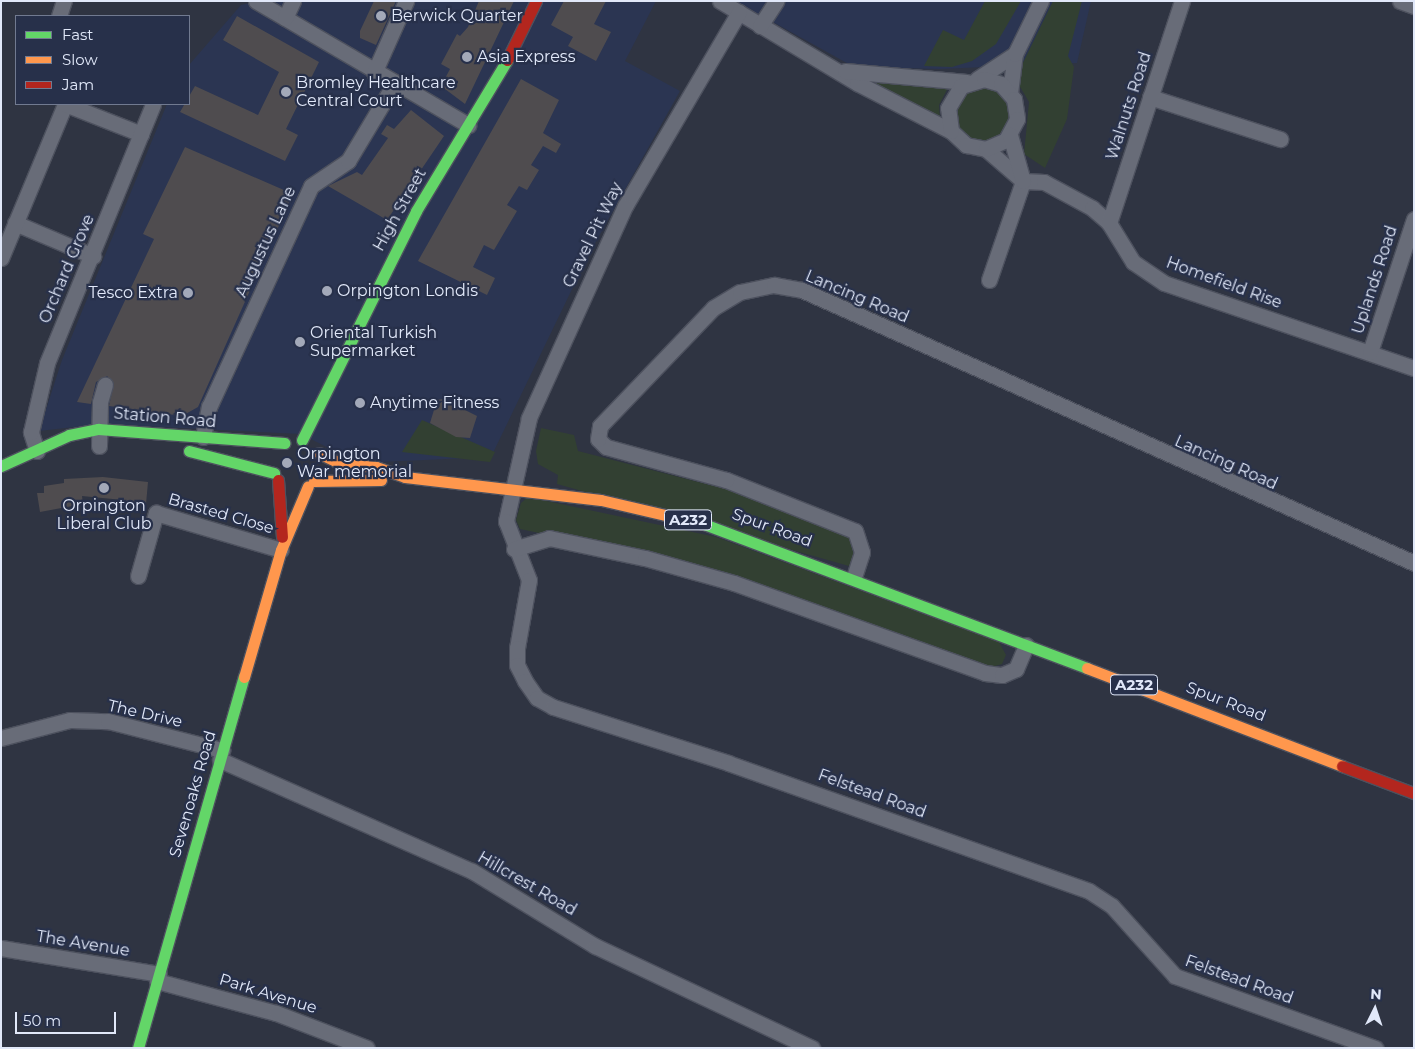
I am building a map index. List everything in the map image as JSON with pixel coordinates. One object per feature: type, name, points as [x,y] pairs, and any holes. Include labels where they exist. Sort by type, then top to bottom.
[{"type":"main road","name":"High Street","points":[[302,440],[416,211],[504,68],[536,1]]},
{"type":"main road","name":"Station Road","points":[[1,466],[42,449],[69,435],[98,429],[284,443]]},
{"type":"main road","points":[[302,440],[319,453],[321,468],[311,483],[293,488],[276,476],[274,456],[284,443],[302,440]]},
{"type":"main road","name":"Station Road","points":[[92,447],[114,445]]},
{"type":"main road","name":"Station Road","points":[[42,449],[70,450]]},
{"type":"main road","name":"Station Road","points":[[178,450],[234,459],[276,476]]},
{"type":"main road","name":"Spur Road","points":[[319,453],[342,464],[376,467],[405,477]]},
{"type":"main road","name":"Sevenoaks Road","points":[[276,476],[281,550]]},
{"type":"main road","name":"Spur Road","points":[[311,483],[405,477],[516,489],[667,514],[720,528],[854,577],[1414,792]]},
{"type":"main road","name":"Sevenoaks Road","points":[[138,1048],[281,550],[311,483]]},
{"type":"street","points":[[59,15],[64,1]]},
{"type":"street","points":[[256,1],[374,73],[468,125]]},
{"type":"street","points":[[285,18],[293,1]]},
{"type":"street","points":[[374,73],[406,1]]},
{"type":"street","points":[[720,1],[760,26],[951,131],[966,145],[986,149],[1023,181]]},
{"type":"street","points":[[760,26],[776,1]]},
{"type":"street","points":[[989,280],[1023,181],[1010,135],[1017,112],[1010,93],[1015,54],[1042,1]]},
{"type":"street","name":"Walnuts Road","points":[[1109,222],[1182,1]]},
{"type":"street","points":[[1400,1],[1414,6]]},
{"type":"street","name":"Gravel Pit Way","points":[[516,489],[532,408],[612,233],[739,12]]},
{"type":"street","points":[[951,131],[950,101],[971,81],[1015,54]]},
{"type":"street","points":[[839,70],[877,77],[993,81],[1010,93]]},
{"type":"street","name":"Augustus Lane","points":[[203,437],[209,407],[311,186],[348,161],[394,84]]},
{"type":"street","points":[[1150,97],[1280,139]]},
{"type":"street","points":[[1,258],[65,105]]},
{"type":"street","points":[[68,105],[141,134]]},
{"type":"street","name":"Orchard Grove","points":[[42,449],[31,432],[47,363],[153,105]]},
{"type":"street","points":[[986,149],[1010,135]]},
{"type":"street","name":"Homefield Rise","points":[[1023,181],[1044,182],[1109,222],[1133,262],[1164,283],[1414,368]]},
{"type":"street","name":"Uplands Road","points":[[1370,352],[1414,219]]},
{"type":"street","points":[[16,224],[92,256]]},
{"type":"street","name":"Lancing Road","points":[[854,577],[862,552],[855,531],[726,480],[606,447],[598,439],[600,426],[706,315],[740,292],[774,285],[802,290],[1414,564]]},
{"type":"street","points":[[92,447],[98,429],[106,386]]},
{"type":"street","name":"Felstead Road","points":[[516,489],[508,502],[506,522],[514,549],[526,569],[529,591],[517,665],[537,698],[553,707],[738,766],[1089,891],[1112,906],[1174,976],[1375,1048]]},
{"type":"street","name":"Brasted Close","points":[[138,576],[156,514],[281,550]]},
{"type":"street","points":[[514,549],[549,538],[645,558],[734,583],[985,673],[1002,675],[1016,669],[1026,644]]},
{"type":"street","name":"The Drive","points":[[1,738],[70,720],[108,721],[221,755]]},
{"type":"street","name":"Hillcrest Road","points":[[221,755],[472,871],[595,946],[812,1048]]},
{"type":"street","name":"The Avenue","points":[[1,948],[158,977]]},
{"type":"street","name":"Park Avenue","points":[[158,977],[276,1013],[367,1048]]},
{"type":"shaded area","points":[[260,1],[656,1],[625,61],[680,91],[589,254],[491,457],[358,463],[301,434],[101,424],[39,431],[62,360],[167,105],[190,105],[190,64],[241,5]]},
{"type":"shaded area","points":[[735,1],[1091,1],[1077,63],[941,69],[854,67]]},
{"type":"green space","points":[[985,1],[1021,1],[996,44],[972,61],[952,67],[924,66],[943,30],[964,40]]},
{"type":"green space","points":[[1053,1],[1082,1],[1068,56],[1074,67],[1067,119],[1045,168],[1024,154],[1029,102],[1019,85],[1018,73]]},
{"type":"green space","points":[[868,82],[950,84],[939,105],[940,120]]},
{"type":"green space","points":[[977,87],[987,87],[997,91],[1005,99],[1009,114],[1005,129],[997,137],[987,141],[977,141],[967,137],[959,129],[955,119],[955,109],[959,99],[967,91]]},
{"type":"green space","points":[[422,420],[495,452],[490,462],[402,452]]},
{"type":"green space","points":[[541,428],[574,435],[578,451],[733,491],[848,537],[855,544],[854,560],[849,566],[557,484],[558,475],[538,464],[536,451]]},
{"type":"green space","points":[[528,497],[716,537],[999,642],[1006,655],[1002,664],[992,667],[708,568],[520,529],[516,520],[521,503]]},
{"type":"building","name":"Berwick Quarter","points":[[374,1],[396,1],[376,45],[360,38],[360,31]]},
{"type":"building","points":[[479,1],[514,1],[465,104],[441,86],[450,69],[441,64],[457,34],[460,36],[468,27]]},
{"type":"building","points":[[564,1],[606,1],[594,24],[611,32],[596,61],[568,46],[573,37],[551,25]]},
{"type":"building","name":"Bromley Healthcare Central Court","points":[[237,16],[319,62],[286,129],[298,135],[285,161],[180,112],[184,105],[190,105],[190,95],[195,86],[258,115],[279,72],[223,40]]},
{"type":"building","points":[[521,79],[559,100],[543,133],[561,144],[556,153],[543,146],[531,165],[539,170],[527,190],[519,186],[507,205],[517,211],[494,250],[484,245],[473,267],[495,278],[487,295],[418,261]]},
{"type":"building","points":[[411,110],[444,136],[387,220],[328,186],[357,172],[362,175],[388,138],[381,134],[387,125],[394,129]]},
{"type":"building","name":"Tesco Extra","points":[[185,147],[293,194],[198,407],[182,416],[109,406],[114,383],[107,376],[96,382],[91,404],[77,402],[154,239],[143,234]]},
{"type":"building","points":[[443,399],[477,416],[470,438],[456,437],[430,423],[437,400]]},
{"type":"building","points":[[103,477],[148,482],[146,504],[137,502],[137,506],[122,505],[123,500],[82,496],[83,504],[40,512],[37,493],[44,493],[44,486],[64,483],[64,479]]},
{"type":"traffic: fast","points":[[302,440],[416,211],[507,60]]},
{"type":"traffic: fast","points":[[1,466],[69,435],[98,429],[284,443]]},
{"type":"traffic: fast","points":[[189,451],[274,473]]},
{"type":"traffic: fast","points":[[704,524],[1087,668]]},
{"type":"traffic: fast","points":[[138,1048],[244,677]]},
{"type":"traffic: slow","points":[[319,453],[342,464],[376,467],[405,477],[601,500],[704,524]]},
{"type":"traffic: slow","points":[[314,481],[381,480]]},
{"type":"traffic: slow","points":[[244,677],[281,550],[308,486]]},
{"type":"traffic: slow","points":[[1087,668],[1342,766]]},
{"type":"traffic: jam","points":[[507,60],[536,1]]},
{"type":"traffic: jam","points":[[278,480],[282,537]]},
{"type":"traffic: jam","points":[[1342,766],[1414,793]]},
{"type":"place","name":"Berwick Quarter","points":[[381,16]]},
{"type":"place","name":"Asia Express","points":[[467,57]]},
{"type":"place","name":"Bromley Healthcare Central Court","points":[[286,92]]},
{"type":"place","name":"Orpington Londis","points":[[327,291]]},
{"type":"place","name":"Tesco Extra","points":[[188,293]]},
{"type":"place","name":"Oriental Turkish Supermarket","points":[[300,342]]},
{"type":"place","name":"Anytime Fitness","points":[[360,403]]},
{"type":"place","name":"Orpington War memorial","points":[[287,463]]},
{"type":"place","name":"Orpington Liberal Club","points":[[104,488]]}]
